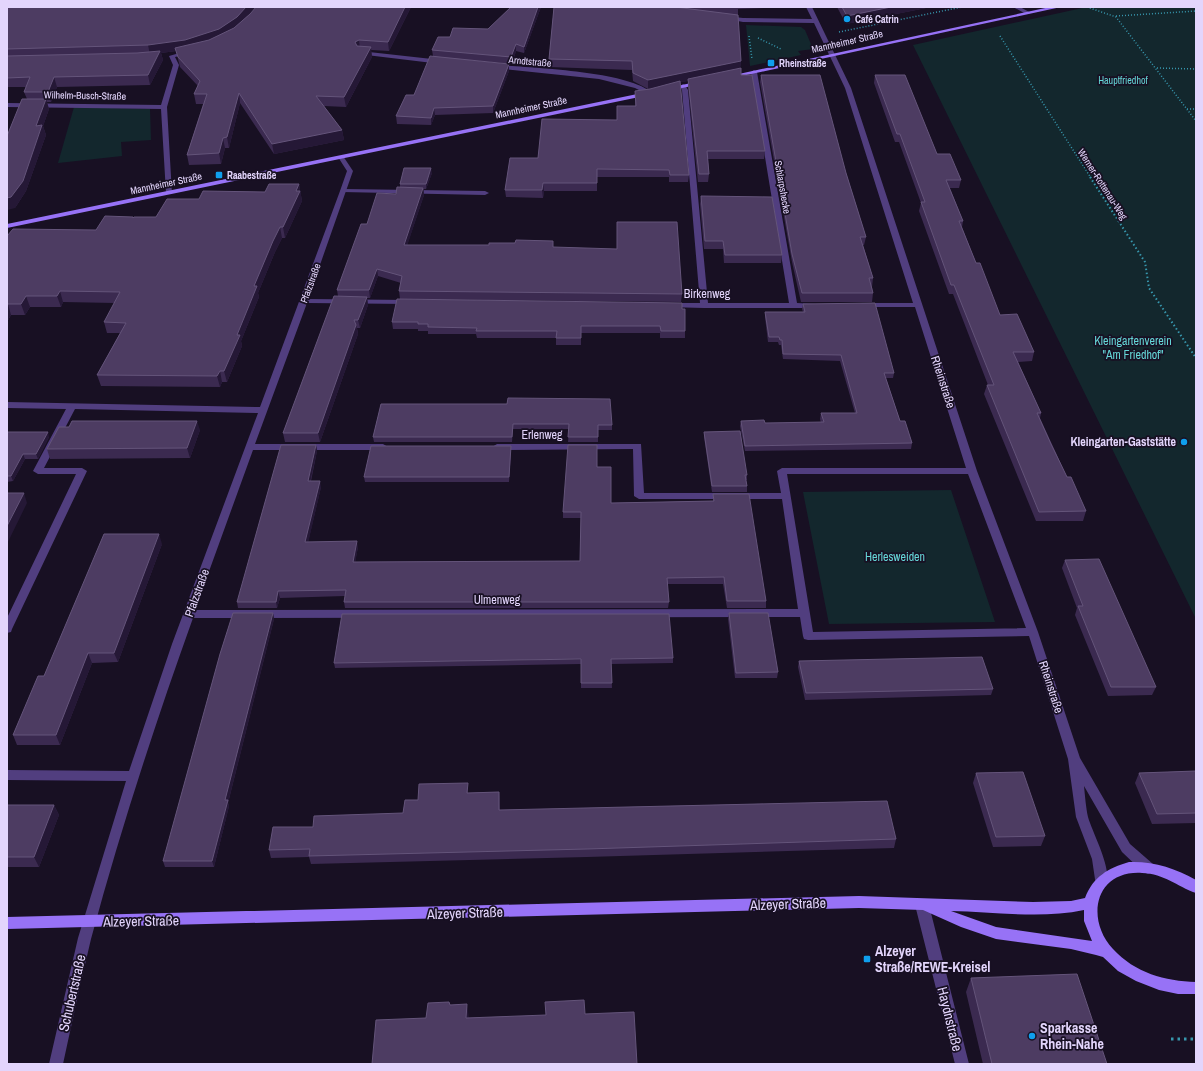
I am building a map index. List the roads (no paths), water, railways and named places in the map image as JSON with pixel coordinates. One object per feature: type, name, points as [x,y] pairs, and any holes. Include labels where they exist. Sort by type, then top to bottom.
[{"type":"street","name":"Rheinstraße","points":[[809,7],[848,88],[972,471],[1033,632],[1074,759],[1082,817],[1098,859],[1101,882]]},
{"type":"street","points":[[1016,7],[1028,13]]},
{"type":"street","name":"Mannheimer Straße","points":[[718,79],[1058,7]]},
{"type":"street","points":[[719,17],[743,20],[817,21]]},
{"type":"street","points":[[170,192],[164,107],[176,65],[168,56],[194,51]]},
{"type":"street","points":[[360,53],[451,63]]},
{"type":"street","name":"Arndtstraße","points":[[489,66],[558,72],[598,78],[633,85],[656,92]]},
{"type":"street","name":"Schlarpshecke","points":[[754,72],[793,306]]},
{"type":"street","name":"Mannheimer Straße","points":[[7,226],[704,82]]},
{"type":"street","points":[[683,86],[685,90],[704,306]]},
{"type":"street","name":"Wilhelm-Busch-Straße","points":[[7,105],[164,107]]},
{"type":"street","name":"Pfalzstraße","points":[[89,922],[133,776],[262,410],[344,191],[350,171],[341,157]]},
{"type":"street","points":[[344,191],[484,193]]},
{"type":"street","points":[[304,301],[416,302]]},
{"type":"street","name":"Birkenweg","points":[[664,305],[824,306]]},
{"type":"street","points":[[855,305],[917,305]]},
{"type":"street","points":[[7,405],[262,410]]},
{"type":"street","points":[[7,629],[82,471],[38,471],[72,406]]},
{"type":"street","name":"Erlenweg","points":[[487,447],[638,446],[639,496],[786,496]]},
{"type":"street","points":[[249,447],[392,447]]},
{"type":"street","points":[[972,471],[782,471],[808,636],[1033,632]]},
{"type":"street","name":"Ulmenweg","points":[[190,614],[804,613]]},
{"type":"street","name":"Rheinstraße","points":[[1074,759],[1126,848],[1148,868]]},
{"type":"street","points":[[7,775],[133,776]]},
{"type":"street","points":[[1196,887],[1175,875],[1148,868],[1135,868],[1122,870],[1101,882],[1094,891],[1091,903],[1094,928],[1109,954],[1123,967],[1158,985],[1178,988],[1196,988]]},
{"type":"street","name":"Alzeyer Straße","points":[[7,923],[859,902],[1058,908],[1091,903]]},
{"type":"street","name":"Alzeyer Straße","points":[[922,905],[975,927],[1000,934],[1071,942],[1098,948],[1109,954]]},
{"type":"street","name":"Haydnstraße","points":[[922,905],[962,1064]]},
{"type":"street","name":"Schubertstraße","points":[[56,1064],[89,922]]},
{"type":"place","name":"Café Catrin","points":[[847,19]]},
{"type":"place","name":"Rheinstraße","points":[[771,63]]},
{"type":"place","name":"Raabestraße","points":[[219,175]]},
{"type":"place","name":"Kleingarten-Gaststätte","points":[[1184,442]]},
{"type":"place","name":"Alzeyer Straße/REWE-Kreisel","points":[[867,959]]},
{"type":"place","name":"Sparkasse Rhein-Nahe","points":[[1032,1036]]},
{"type":"park label","name":"Hauptfriedhof","points":[[1123,80]]},
{"type":"park label","name":"Kleingartenverein \"Am Friedhof\"","points":[[1133,348]]},
{"type":"park label","name":"Herlesweiden","points":[[895,557]]}]
